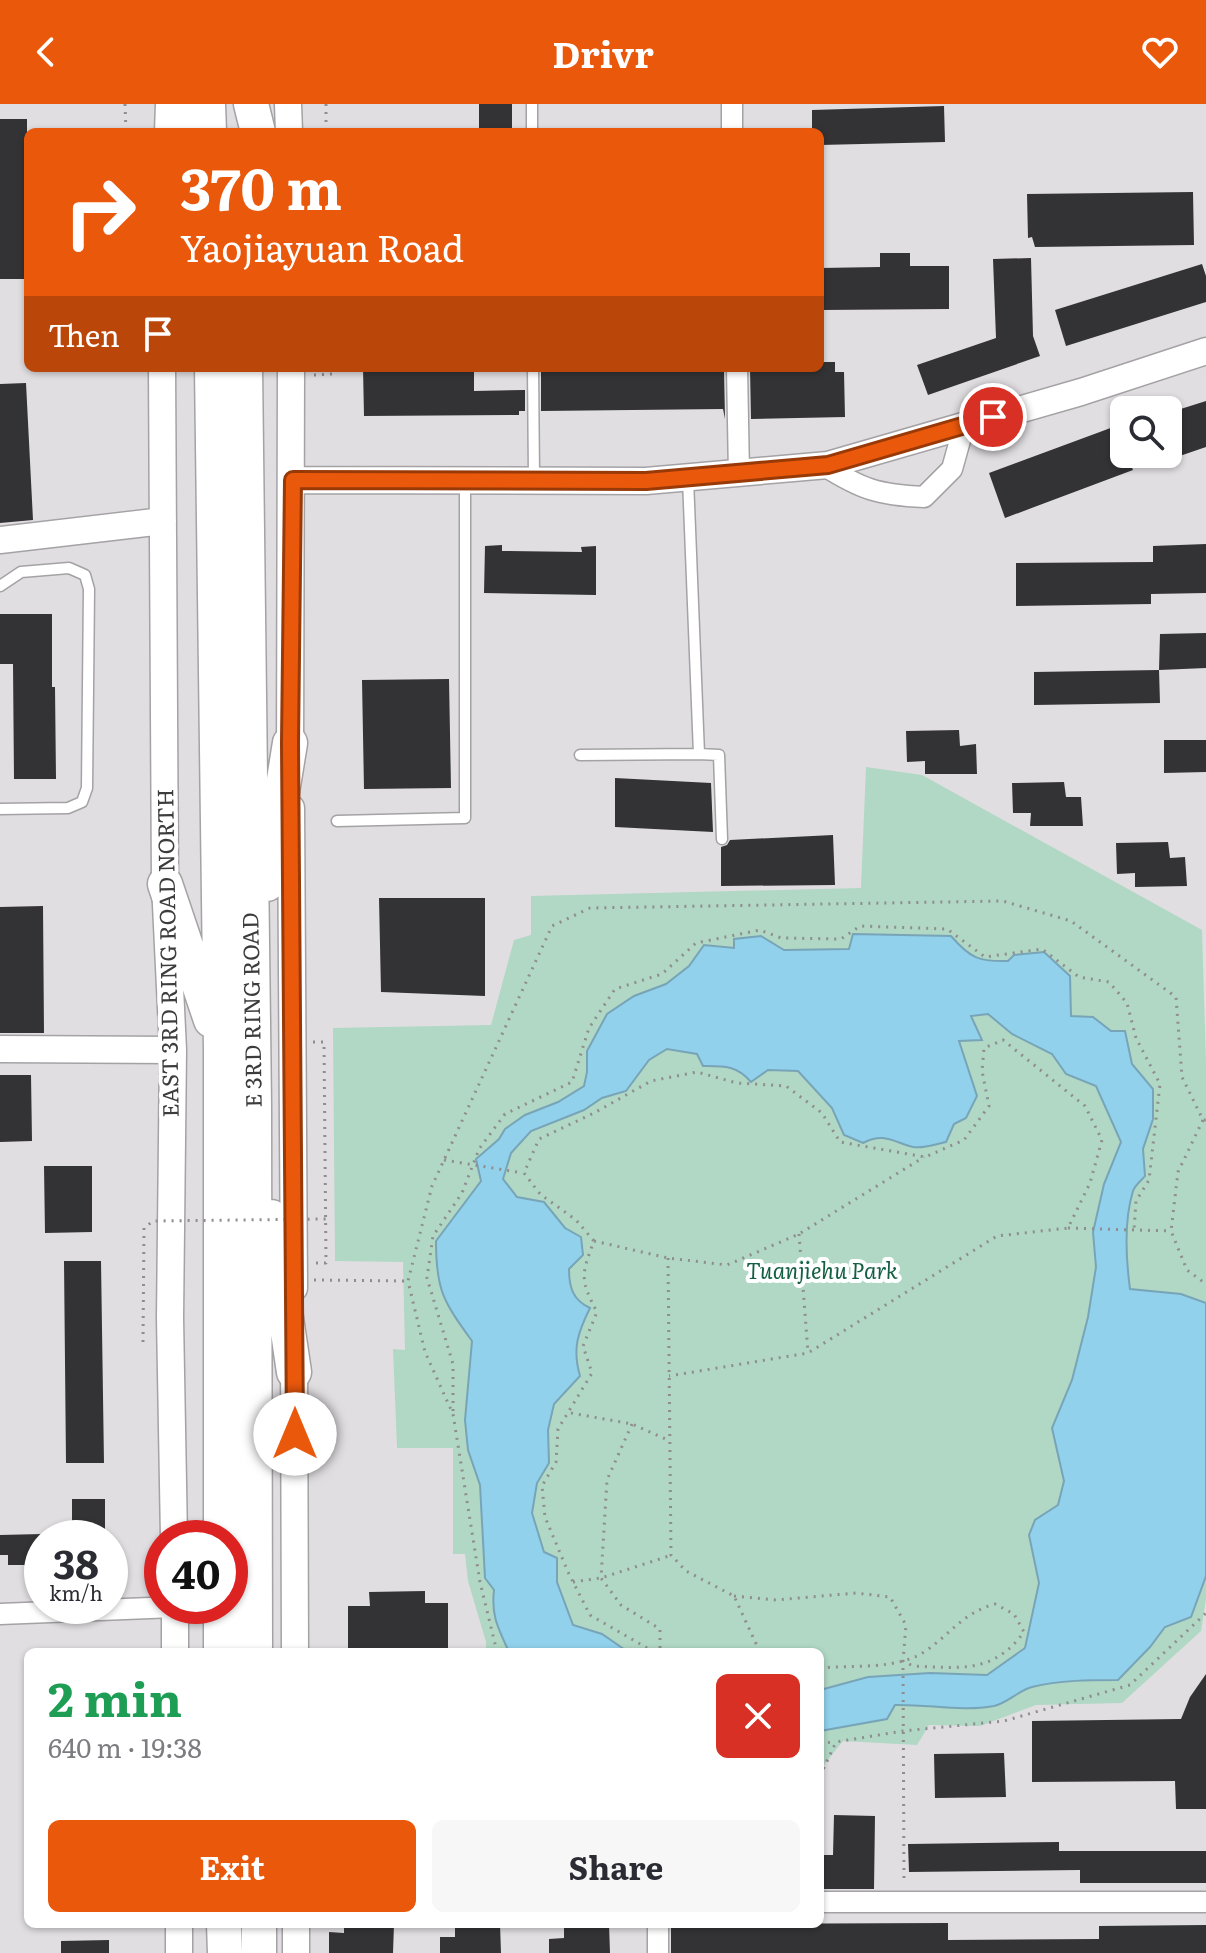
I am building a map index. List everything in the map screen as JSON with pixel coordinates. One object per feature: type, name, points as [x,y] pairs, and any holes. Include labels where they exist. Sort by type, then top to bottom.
[{"type":"highway","points":[[184,128],[188,104]]},
{"type":"highway","points":[[208,104],[209,128]]},
{"type":"highway","points":[[241,104],[242,128]]},
{"type":"highway","points":[[251,104],[257,128]]},
{"type":"highway","name":"E 3RD RING ROAD","points":[[212,372],[221,1051],[221,1520]]},
{"type":"highway","name":"E 3RD RING ROAD","points":[[245,372],[254,1106],[255,1648]]},
{"type":"highway","points":[[252,971],[290,743]]},
{"type":"highway","points":[[165,884],[221,1051]]},
{"type":"highway","points":[[254,1106],[294,1372]]},
{"type":"highway","points":[[221,1624],[221,1648]]},
{"type":"highway","points":[[224,1928],[225,1953]]},
{"type":"highway","points":[[259,1928],[259,1953]]},
{"type":"street","points":[[168,128],[169,104]]},
{"type":"street","points":[[288,104],[289,128]]},
{"type":"street","points":[[732,104],[732,128]]},
{"type":"street","points":[[293,480],[688,479],[823,465],[964,426],[1206,351]]},
{"type":"street","name":"EAST 3RD RING ROAD NORTH","points":[[162,372],[165,884],[173,1050],[170,1318],[174,1520]]},
{"type":"street","points":[[291,372],[295,1648]]},
{"type":"street","points":[[737,372],[739,474]]},
{"type":"street","points":[[823,465],[855,485],[887,496],[924,497],[952,469],[964,426]]},
{"type":"street","points":[[0,540],[163,521]]},
{"type":"street","points":[[0,1049],[173,1050]]},
{"type":"street","points":[[0,1614],[144,1608]]},
{"type":"street","points":[[175,1624],[175,1648]]},
{"type":"street","points":[[824,1902],[1206,1902]]},
{"type":"street","points":[[179,1928],[179,1953]]},
{"type":"street","points":[[296,1928],[296,1953]]},
{"type":"street","points":[[658,1928],[658,1953]]},
{"type":"lane","points":[[532,104],[532,128]]},
{"type":"lane","points":[[533,372],[534,480]]},
{"type":"lane","points":[[688,479],[699,754]]},
{"type":"lane","points":[[337,821],[465,818],[465,480]]},
{"type":"lane","points":[[0,586],[21,572],[69,568],[85,575],[89,589],[87,788],[82,802],[68,808],[0,809]]},
{"type":"lane","points":[[580,755],[719,755],[722,839]]},
{"type":"path","points":[[125,104],[126,128]]},
{"type":"path","points":[[326,104],[326,128]]},
{"type":"path","points":[[453,1414],[425,1352],[408,1281],[432,1186],[552,926],[590,908],[1003,901],[1071,921],[1176,997],[1182,1077],[1205,1120],[1178,1172],[1171,1231],[1187,1270],[1206,1284]]},
{"type":"path","points":[[496,1648],[480,1582],[453,1414],[453,1364],[427,1278],[433,1236],[462,1193],[479,1149],[505,1114],[572,1082],[589,1028],[615,989],[662,974],[696,943],[760,930],[781,938],[841,939],[860,926],[947,929],[985,957],[1042,949],[1079,977],[1109,982],[1127,1003],[1136,1038],[1160,1084],[1149,1180],[1136,1201],[1134,1230]]},
{"type":"path","points":[[444,1160],[524,1173],[540,1194],[576,1220],[594,1241],[668,1258],[727,1265],[799,1234],[925,1157],[964,1140],[989,1106],[982,1071],[984,1048],[1003,1040],[1085,1106],[1102,1140],[1090,1183],[1068,1228]]},
{"type":"path","points":[[324,1042],[326,1263]]},
{"type":"path","points":[[524,1173],[539,1139],[651,1081],[697,1072],[737,1083],[786,1086],[822,1113],[840,1142],[925,1157]]},
{"type":"path","points":[[143,1342],[144,1228],[153,1221],[326,1219]]},
{"type":"path","points":[[669,1376],[808,1353],[997,1236],[1068,1228],[1171,1231]]},
{"type":"path","points":[[799,1234],[808,1353]]},
{"type":"path","points":[[594,1241],[584,1268],[584,1289],[597,1312],[583,1346],[592,1373],[558,1429],[556,1462],[542,1486],[545,1517],[590,1615],[647,1648]]},
{"type":"path","points":[[668,1258],[671,1555],[686,1571],[734,1596],[776,1600],[856,1593],[890,1597],[906,1625],[903,1661],[904,1902]]},
{"type":"path","points":[[294,1280],[408,1281]]},
{"type":"path","points":[[569,1412],[632,1424],[670,1441]]},
{"type":"path","points":[[632,1424],[607,1480],[601,1578],[621,1605],[660,1629],[660,1648]]},
{"type":"path","points":[[573,1582],[601,1578],[671,1555]]},
{"type":"path","points":[[734,1596],[755,1648]]},
{"type":"path","points":[[824,1668],[903,1661],[924,1652],[975,1609],[995,1604],[1014,1614],[1024,1632],[1010,1651],[982,1666],[913,1666],[903,1661]]},
{"type":"path","points":[[824,1743],[1004,1721],[1130,1685],[1206,1613]]},
{"type":"path","points":[[824,1768],[836,1742]]},
{"type":"green space","name":"Tuanjiehu Park","points":[[866,767],[922,775],[1202,930],[1206,1065],[1206,1599],[1201,1631],[1122,1703],[1036,1705],[980,1726],[929,1725],[917,1745],[843,1741],[824,1765],[824,1648],[486,1648],[468,1581],[465,1554],[453,1554],[453,1448],[397,1448],[393,1349],[405,1350],[403,1262],[335,1261],[333,1028],[491,1025],[514,940],[531,935],[531,896],[861,888]]},
{"type":"water","points":[[853,934],[951,936],[970,954],[990,961],[1008,961],[1014,955],[1044,952],[1070,976],[1071,1016],[1093,1017],[1111,1031],[1125,1031],[1132,1064],[1153,1089],[1153,1119],[1143,1149],[1145,1176],[1134,1189],[1128,1214],[1130,1289],[1181,1294],[1206,1303],[1206,1576],[1191,1617],[1165,1627],[1118,1680],[1043,1685],[982,1708],[895,1705],[887,1719],[824,1730],[824,1689],[868,1677],[930,1673],[987,1675],[1025,1648],[1039,1583],[1029,1535],[1035,1520],[1058,1505],[1064,1481],[1052,1428],[1072,1380],[1088,1317],[1096,1267],[1093,1232],[1104,1184],[1121,1142],[1096,1086],[1066,1074],[1052,1054],[1012,1034],[988,1014],[971,1016],[982,1040],[959,1041],[977,1096],[966,1118],[954,1124],[946,1142],[917,1147],[877,1138],[863,1143],[844,1135],[832,1108],[798,1071],[768,1070],[751,1082],[735,1069],[703,1066],[697,1054],[667,1049],[649,1060],[626,1091],[602,1098],[584,1110],[531,1131],[511,1153],[503,1179],[517,1197],[544,1202],[565,1228],[581,1237],[583,1255],[569,1269],[570,1282],[576,1297],[590,1308],[578,1341],[576,1357],[580,1376],[554,1404],[548,1430],[549,1463],[537,1483],[532,1513],[544,1552],[557,1558],[557,1582],[573,1625],[602,1634],[622,1648],[507,1648],[495,1615],[494,1590],[485,1578],[480,1485],[468,1450],[465,1420],[472,1341],[443,1294],[436,1241],[481,1181],[476,1159],[499,1139],[505,1129],[525,1115],[558,1102],[584,1086],[587,1051],[607,1014],[634,996],[666,984],[689,966],[704,945],[734,948],[734,939],[761,936],[784,950],[849,949]]},
{"type":"building","points":[[479,104],[512,104],[512,128],[479,128]]},
{"type":"building","points":[[944,106],[945,142],[824,145],[824,128],[812,128],[812,110]]},
{"type":"building","points":[[0,119],[27,119],[27,128],[24,128],[24,279],[0,279]]},
{"type":"building","points":[[1193,192],[1194,245],[1035,247],[1032,237],[1028,238],[1027,194]]},
{"type":"building","points":[[880,253],[910,253],[910,266],[949,266],[949,309],[824,310],[824,268],[880,267]]},
{"type":"building","points":[[1031,258],[1033,336],[1040,356],[928,395],[917,365],[996,338],[993,259]]},
{"type":"building","points":[[1202,264],[1206,276],[1206,302],[1066,346],[1055,310]]},
{"type":"building","points":[[824,362],[835,362],[835,372],[844,372],[845,417],[751,419],[750,372],[824,372]]},
{"type":"building","points":[[363,372],[474,372],[474,391],[525,390],[525,411],[519,411],[519,415],[364,416]]},
{"type":"building","points":[[541,372],[724,372],[725,419],[723,409],[541,411]]},
{"type":"building","points":[[26,383],[33,520],[0,523],[0,384]]},
{"type":"building","points":[[1206,401],[1206,447],[1182,455],[1182,409]]},
{"type":"building","points":[[1110,428],[1110,468],[1133,470],[1005,518],[989,473]]},
{"type":"building","points":[[1206,544],[1206,593],[1151,594],[1151,604],[1016,606],[1016,563],[1153,562],[1153,546]]},
{"type":"building","points":[[502,545],[502,551],[582,552],[581,547],[596,546],[596,595],[484,593],[485,546]]},
{"type":"building","points":[[0,614],[52,614],[56,779],[14,779],[13,664],[0,664]]},
{"type":"building","points":[[1206,633],[1206,668],[1159,670],[1160,634]]},
{"type":"building","points":[[1159,670],[1160,703],[1034,705],[1034,672]]},
{"type":"building","points":[[449,679],[451,788],[364,789],[362,680]]},
{"type":"building","points":[[959,730],[960,746],[976,744],[977,774],[925,774],[925,761],[907,762],[906,731]]},
{"type":"building","points":[[1164,740],[1206,740],[1206,772],[1164,773]]},
{"type":"building","points":[[615,778],[711,783],[713,832],[615,827]]},
{"type":"building","points":[[1064,782],[1066,797],[1081,797],[1083,826],[1030,826],[1031,813],[1013,813],[1012,783]]},
{"type":"building","points":[[833,835],[835,885],[721,886],[721,847],[730,840]]},
{"type":"building","points":[[1168,842],[1170,858],[1185,857],[1187,886],[1135,887],[1135,873],[1117,874],[1116,843]]},
{"type":"building","points":[[379,898],[485,898],[485,996],[381,992]]},
{"type":"building","points":[[43,906],[44,1033],[0,1033],[0,907]]},
{"type":"building","points":[[0,1075],[31,1075],[32,1141],[0,1142]]},
{"type":"building","points":[[44,1166],[92,1166],[92,1232],[45,1233]]},
{"type":"building","points":[[64,1261],[101,1261],[104,1463],[66,1463]]},
{"type":"building","points":[[72,1499],[105,1499],[105,1520],[72,1520]]},
{"type":"building","points":[[24,1534],[24,1565],[8,1565],[8,1555],[0,1555],[0,1535]]},
{"type":"building","points":[[425,1591],[425,1603],[448,1603],[448,1648],[348,1648],[348,1606],[370,1606],[369,1592]]},
{"type":"building","points":[[1206,1674],[1206,1809],[1176,1809],[1175,1781],[1032,1782],[1032,1721],[1181,1719],[1190,1697]]},
{"type":"building","points":[[1004,1753],[1006,1797],[935,1798],[934,1754]]},
{"type":"building","points":[[834,1815],[875,1816],[874,1889],[824,1889],[824,1855],[833,1855]]},
{"type":"building","points":[[1059,1842],[1059,1851],[1206,1851],[1206,1883],[1080,1883],[1080,1870],[909,1872],[908,1844]]},
{"type":"building","points":[[824,1923],[948,1923],[948,1940],[1099,1939],[1099,1926],[1206,1925],[1206,1953],[671,1953],[671,1928],[824,1928]]},
{"type":"building","points":[[344,1928],[394,1928],[393,1953],[329,1953],[329,1932],[344,1933]]},
{"type":"building","points":[[455,1928],[500,1928],[501,1953],[440,1953],[440,1937],[455,1937]]},
{"type":"building","points":[[564,1928],[609,1928],[610,1953],[549,1953],[549,1939],[564,1938]]},
{"type":"building","points":[[109,1940],[109,1953],[61,1953],[61,1941]]},
{"type":"route","points":[[295,1434],[290,743],[293,480],[688,479],[828,465],[993,417]]}]
